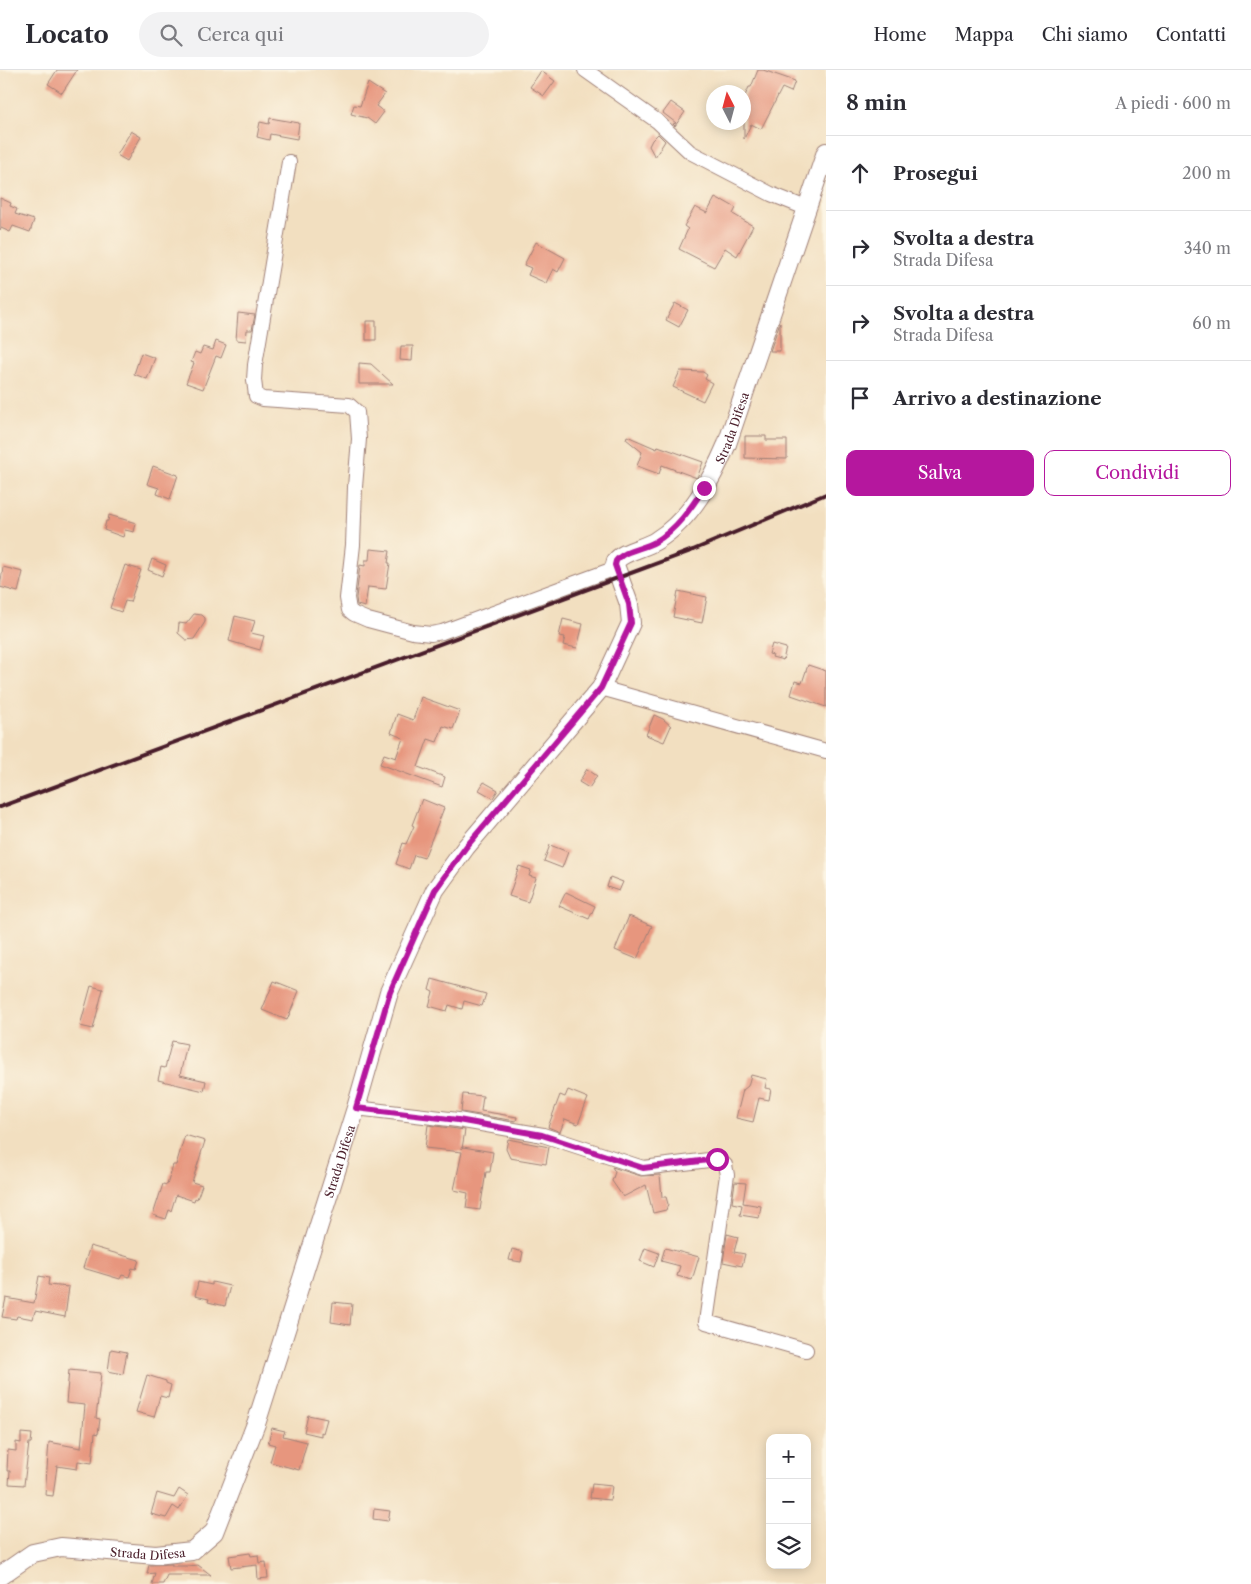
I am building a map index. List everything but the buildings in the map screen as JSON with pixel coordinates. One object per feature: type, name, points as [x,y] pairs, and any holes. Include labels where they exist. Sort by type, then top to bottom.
[{"type":"street","points":[[585,70],[657,121],[690,152],[772,194],[806,208]]},
{"type":"street","name":"Strada Difesa","points":[[0,1576],[32,1553],[61,1547],[156,1555],[192,1551],[214,1532],[257,1421],[356,1108],[390,992],[435,890],[466,847],[601,688],[631,623],[629,604],[616,568],[618,558],[653,543],[675,527],[694,503],[719,462],[727,444],[806,208],[821,175],[826,152]]},
{"type":"street","points":[[289,162],[255,365],[255,390],[256,396],[263,398],[350,405],[357,412],[359,439],[353,545],[347,598],[349,610],[368,620],[413,632],[431,634],[442,632],[616,568]]},
{"type":"street","points":[[601,688],[826,751]]},
{"type":"street","points":[[356,1108],[458,1120],[542,1135],[643,1168],[717,1159],[725,1165],[726,1175],[706,1322],[806,1350]]},
{"type":"railway","points":[[0,807],[693,550],[826,494]]},
{"type":"route","points":[[704,488],[675,527],[653,543],[624,555],[616,561],[615,565],[629,604],[631,623],[601,688],[466,847],[435,890],[390,992],[356,1108],[458,1120],[542,1135],[643,1168],[717,1159]]}]
